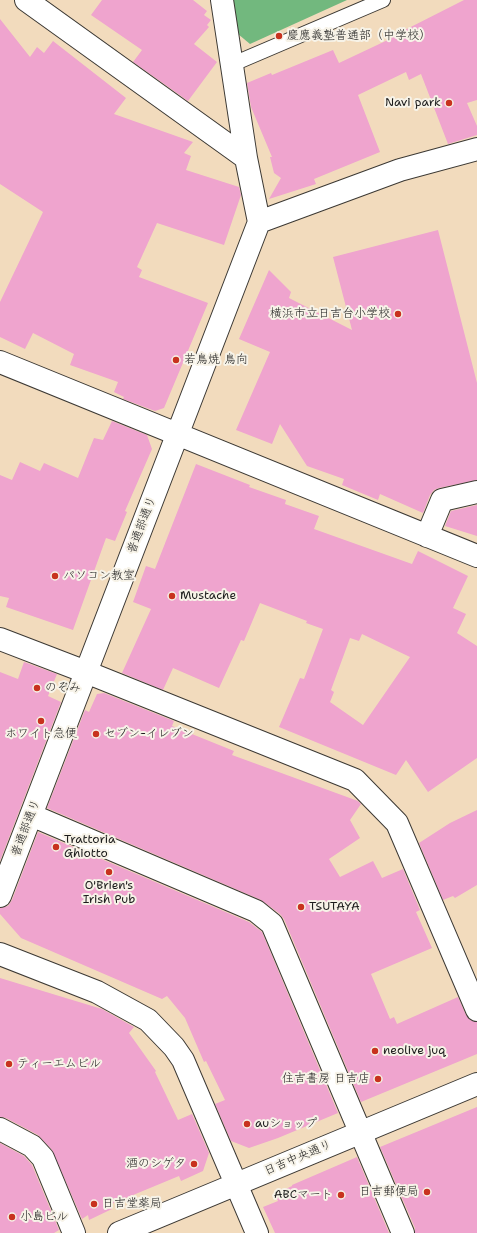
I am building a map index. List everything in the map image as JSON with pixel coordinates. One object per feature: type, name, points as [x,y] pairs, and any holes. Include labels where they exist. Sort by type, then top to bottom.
[{"type":"street","points":[[26,0],[246,158]]},
{"type":"street","points":[[222,0],[233,64],[246,158],[259,222],[400,170],[477,149]]},
{"type":"street","name":"普通部通り","points":[[0,896],[259,222]]},
{"type":"street","points":[[0,362],[477,556]]},
{"type":"street","points":[[427,536],[442,500],[477,492]]},
{"type":"street","points":[[0,640],[86,672],[355,780],[397,823],[477,1010]]},
{"type":"street","points":[[31,815],[256,911],[272,924],[403,1233]]},
{"type":"street","points":[[0,954],[97,992],[148,1020],[174,1047],[183,1060],[257,1233]]},
{"type":"street","name":"日吉中央通り","points":[[119,1233],[477,1084]]},
{"type":"street","points":[[0,1129],[32,1146],[43,1158],[74,1233]]},
{"type":"lane","points":[[233,64],[383,0]]},
{"type":"green space","points":[[232,0],[347,0],[250,44],[238,34]]},
{"type":"building","points":[[102,0],[193,0],[207,11],[204,15],[211,20],[207,25],[209,27],[194,44],[217,62],[188,101],[133,62],[142,50],[91,15]]},
{"type":"building","points":[[464,0],[477,0],[477,100],[467,103],[477,126],[477,135],[448,144],[421,74],[409,80],[406,72],[358,95],[380,152],[314,179],[316,184],[269,199],[281,178],[274,173],[270,157],[272,157],[251,107],[247,83],[271,73],[272,75],[333,50],[339,63],[392,38],[391,37]]},
{"type":"building","points":[[0,19],[30,57],[37,47],[44,53],[53,41],[126,98],[114,114],[193,142],[184,153],[191,156],[186,170],[239,187],[241,195],[224,245],[157,223],[137,267],[142,270],[139,277],[208,303],[164,408],[155,411],[123,399],[124,397],[114,392],[118,382],[70,365],[74,354],[33,333],[25,349],[0,337],[0,302],[43,212],[0,184]]},
{"type":"building","points":[[438,230],[477,383],[477,480],[434,490],[430,495],[423,513],[380,494],[378,500],[342,485],[344,479],[307,466],[280,424],[272,444],[236,430],[270,352],[239,339],[269,270],[291,292],[289,298],[352,330],[333,257]]},
{"type":"building","points":[[112,421],[147,435],[152,449],[125,511],[127,512],[115,541],[106,538],[73,630],[6,607],[9,598],[0,596],[0,475],[12,480],[20,462],[40,471],[44,463],[78,478],[94,438],[103,440]]},
{"type":"building","points":[[196,464],[250,485],[249,487],[286,500],[285,504],[319,516],[314,529],[412,564],[418,551],[468,576],[453,608],[466,614],[457,633],[477,646],[477,758],[428,792],[406,760],[396,775],[279,727],[300,678],[304,679],[323,629],[306,623],[307,621],[260,603],[244,641],[241,640],[219,688],[173,668],[163,690],[122,673],[151,609],[133,602],[146,566],[155,569]],"holes":[[[362,634],[410,657],[363,725],[330,702],[334,692],[331,690],[350,638],[359,641]]]},
{"type":"building","points":[[477,505],[477,536],[445,526],[451,511]]},
{"type":"building","points":[[24,662],[57,674],[48,696],[61,702],[0,861],[0,672],[18,679]]},
{"type":"building","points":[[104,693],[174,721],[172,726],[234,751],[232,755],[358,801],[361,804],[350,820],[360,838],[329,859],[340,877],[373,861],[382,878],[403,869],[420,910],[416,912],[432,948],[371,974],[390,1019],[394,1017],[397,1024],[458,997],[466,1015],[470,1020],[477,1022],[477,1054],[361,1102],[284,919],[280,914],[261,900],[47,808],[85,710],[89,712],[97,694]]},
{"type":"building","points":[[477,810],[477,885],[455,898],[453,896],[443,900],[419,843],[450,823]]},
{"type":"building","points":[[38,832],[249,922],[262,932],[338,1113],[278,1138],[249,1148],[231,1141],[215,1104],[225,1100],[206,1061],[204,1062],[185,1018],[167,996],[162,999],[21,938],[0,914],[0,908],[8,906],[12,900]]},
{"type":"building","points":[[0,978],[102,1009],[134,1027],[129,1033],[156,1071],[155,1072],[178,1120],[192,1114],[209,1153],[203,1171],[181,1181],[179,1176],[109,1205],[112,1209],[89,1220],[88,1215],[82,1219],[52,1150],[38,1135],[6,1118],[0,1117]]},
{"type":"building","points":[[477,1107],[477,1233],[415,1233],[415,1228],[380,1147]]},
{"type":"building","points":[[0,1143],[24,1156],[32,1165],[59,1230],[54,1233],[0,1233]]},
{"type":"building","points":[[357,1157],[389,1233],[275,1233],[263,1207],[278,1201],[275,1194],[292,1185]]},
{"type":"place","name":"慶應義塾普通部（中学校）","points":[[279,36]]},
{"type":"place","name":"Navi park","points":[[449,103]]},
{"type":"place","name":"横浜市立日吉台小学校","points":[[398,314]]},
{"type":"place","name":"若鳥焼 鳥向","points":[[176,360]]},
{"type":"place","name":"パソコン教室","points":[[55,576]]},
{"type":"place","name":"Mustache","points":[[172,596]]},
{"type":"place","name":"のぞみ","points":[[37,688]]},
{"type":"place","name":"ホワイト急便","points":[[41,721]]},
{"type":"place","name":"セブン-イレブン","points":[[96,734]]},
{"type":"place","name":"Trattoria Ghiotto","points":[[56,847]]},
{"type":"place","name":"O'Brien's Irish Pub","points":[[109,872]]},
{"type":"place","name":"TSUTAYA","points":[[301,907]]},
{"type":"place","name":"neolive juq","points":[[375,1051]]},
{"type":"place","name":"ティーエムビル","points":[[9,1064]]},
{"type":"place","name":"住吉書房 日吉店","points":[[378,1079]]},
{"type":"place","name":"auショップ","points":[[247,1124]]},
{"type":"place","name":"酒のシゲタ","points":[[194,1164]]},
{"type":"place","name":"日吉郵便局","points":[[427,1192]]},
{"type":"place","name":"ABCマート","points":[[341,1195]]},
{"type":"place","name":"日吉堂薬局","points":[[94,1204]]},
{"type":"place","name":"小島ビル","points":[[12,1217]]}]
